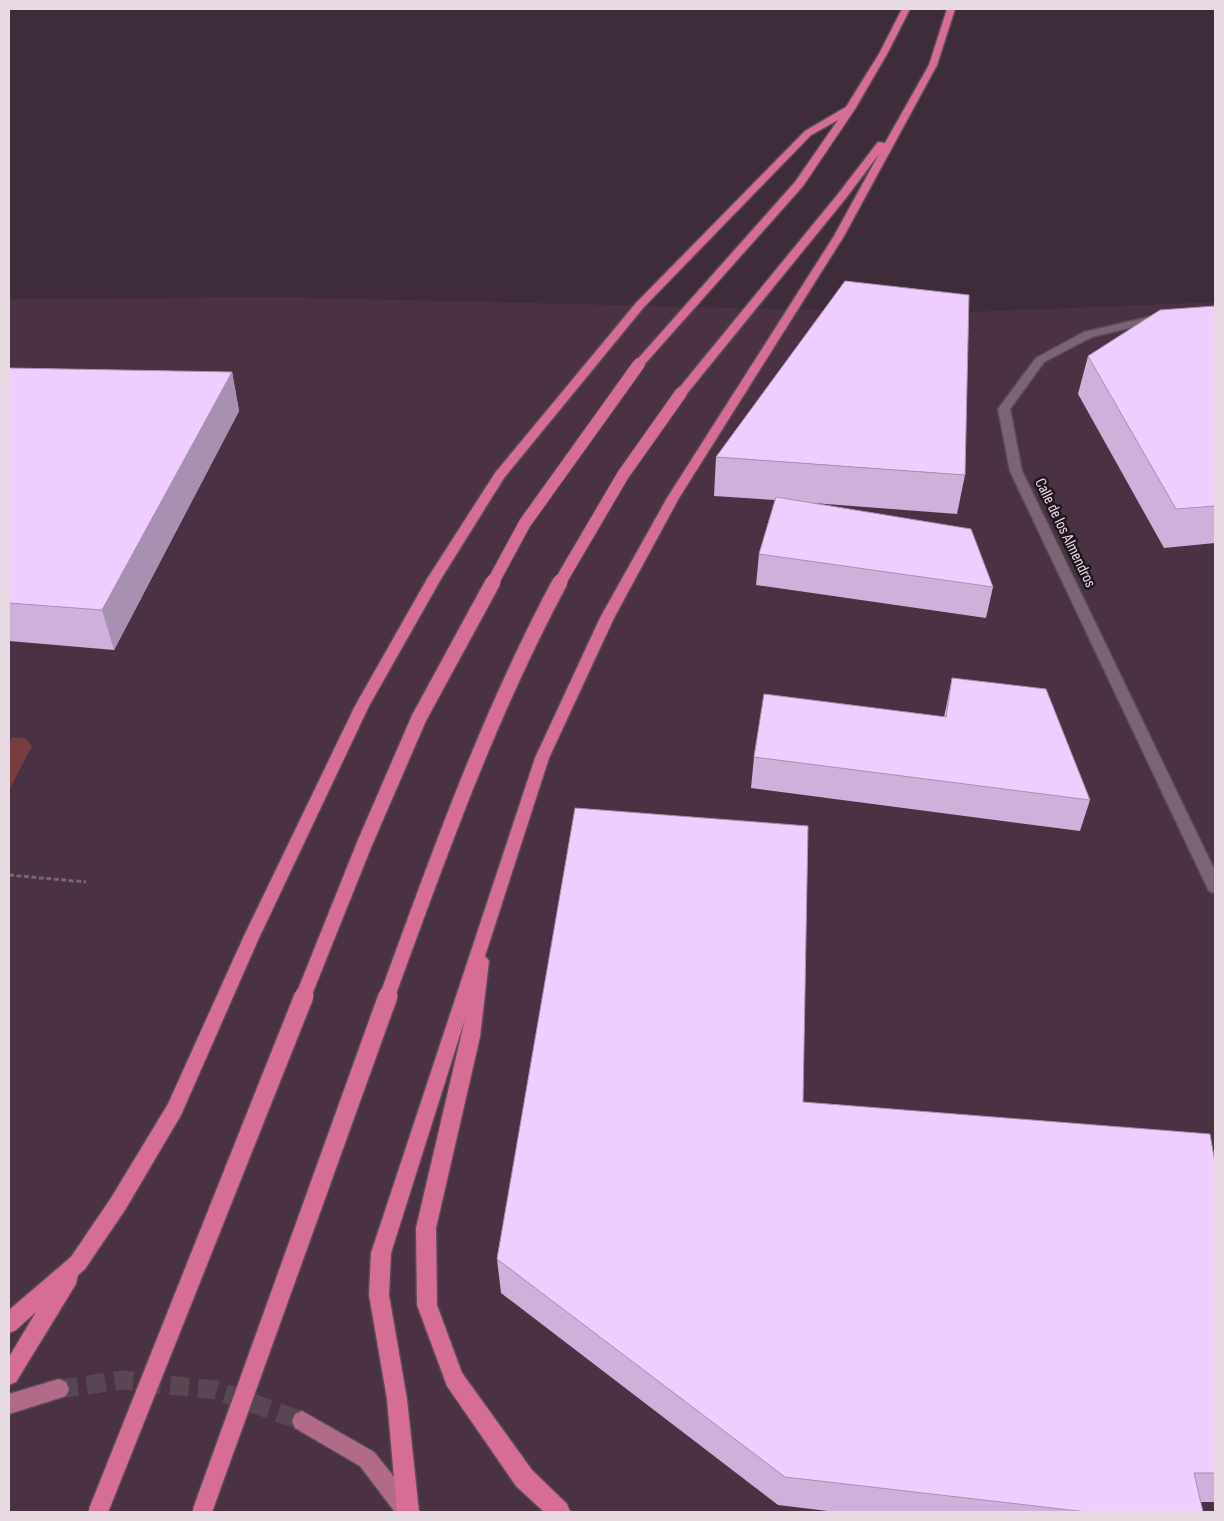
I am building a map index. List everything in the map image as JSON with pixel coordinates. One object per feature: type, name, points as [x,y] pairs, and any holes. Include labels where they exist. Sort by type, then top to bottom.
[{"type":"highway","points":[[98,1512],[364,844],[419,718],[525,522],[639,364],[799,184],[850,109],[884,54],[906,9]]},
{"type":"highway","points":[[408,1512],[397,1399],[379,1295],[381,1253],[486,923],[542,758],[607,618],[673,498],[838,236],[933,65],[951,9]]},
{"type":"highway","points":[[202,1512],[438,857],[510,683],[559,584],[618,483],[681,393],[842,196],[912,103]]},
{"type":"highway","points":[[9,1375],[78,1262],[118,1204],[175,1110],[251,938],[362,706],[434,579],[499,476],[571,386],[640,305],[808,133],[850,109]]},
{"type":"highway","points":[[486,923],[471,1038],[426,1228],[427,1305],[454,1379],[524,1478],[559,1512]]},
{"type":"highway","points":[[9,1323],[78,1262]]},
{"type":"main road","points":[[9,1404],[60,1389]]},
{"type":"main road","points":[[302,1421],[367,1459],[408,1512]]},
{"type":"street","name":"Calle de los Almendros","points":[[1180,316],[1153,318],[1088,334],[1048,355],[1040,360],[1004,409],[1016,470],[1215,887]]},
{"type":"path","points":[[9,876],[86,882]]},
{"type":"shaded area","points":[[279,297],[948,313],[1215,302],[1215,1512],[9,1512],[9,299]]},
{"type":"shaded area","points":[[12,737],[25,738],[32,746],[9,790],[9,745]]},
{"type":"building","points":[[845,281],[969,295],[965,475],[716,457]]},
{"type":"building","points":[[1215,306],[1215,506],[1176,509],[1088,356],[1160,310]]},
{"type":"building","points":[[9,368],[232,372],[102,610],[9,603]]},
{"type":"building","points":[[776,497],[971,529],[993,587],[759,554]]},
{"type":"building","points":[[952,678],[1046,689],[1090,800],[754,757],[764,694],[946,717]]},
{"type":"building","points":[[575,808],[808,826],[803,1102],[1210,1134],[1215,1163],[1215,1473],[1194,1473],[1203,1512],[1087,1512],[785,1477],[497,1259]]},
{"type":"tunnel","points":[[59,1389],[122,1380],[216,1390],[302,1421]]}]
